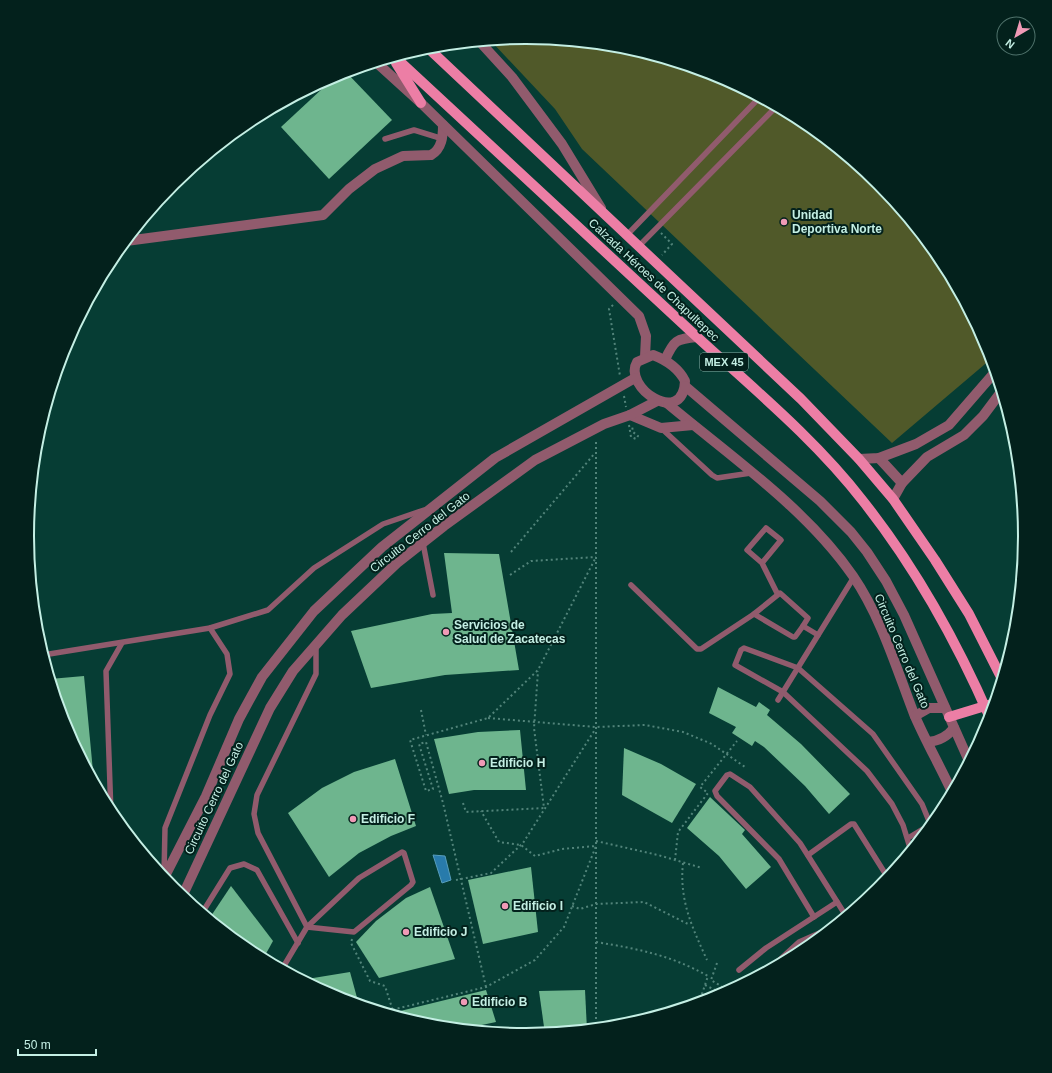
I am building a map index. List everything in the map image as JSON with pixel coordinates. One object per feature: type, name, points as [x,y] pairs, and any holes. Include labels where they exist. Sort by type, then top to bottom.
[{"type":"main road","name":"Calzada Héroes de Chapultepec","points":[[433,54],[801,399],[859,459],[893,499],[935,560],[969,614],[999,672]]},
{"type":"main road","name":"Calzada Héroes de Chapultepec","points":[[398,61],[811,442],[862,499],[906,558],[942,618],[967,666],[986,710]]},
{"type":"main road","points":[[396,62],[421,103]]},
{"type":"main road","points":[[947,712],[969,712],[988,705]]},
{"type":"street","points":[[484,47],[512,77],[562,144],[604,213]]},
{"type":"street","points":[[381,67],[443,124],[639,316],[646,336],[645,357]]},
{"type":"street","points":[[134,240],[323,215],[349,189],[376,169],[403,156],[431,155],[443,139],[443,124]]},
{"type":"street","points":[[665,360],[672,346],[678,339],[697,337]]},
{"type":"street","points":[[653,355],[665,360],[682,375],[685,381],[683,393],[676,401],[668,404],[657,401],[643,388],[635,378],[634,367],[645,357],[653,355]]},
{"type":"street","points":[[859,459],[879,458],[916,444],[949,425],[991,376]]},
{"type":"street","name":"Circuito Cerro del Gato","points":[[167,872],[206,796],[239,719],[262,677],[314,611],[382,547],[495,458],[635,378]]},
{"type":"street","name":"Circuito Cerro del Gato","points":[[685,386],[820,501],[855,537],[886,581],[904,615],[966,755]]},
{"type":"street","points":[[893,499],[902,484],[927,457],[964,435],[983,416],[997,397]]},
{"type":"street","name":"Circuito Cerro del Gato","points":[[185,890],[270,708],[293,671],[342,615],[397,563],[535,460],[596,429],[657,401]]},
{"type":"street","name":"Circuito Cerro del Gato","points":[[668,404],[799,514],[836,552],[854,577],[872,610],[915,716],[950,787]]},
{"type":"street","points":[[628,415],[661,428],[693,425]]},
{"type":"street","points":[[916,444],[927,457]]},
{"type":"street","points":[[879,458],[902,484]]},
{"type":"street","points":[[915,716],[929,708],[947,712]]},
{"type":"street","points":[[928,742],[937,741],[944,738],[954,728]]},
{"type":"lane","points":[[627,235],[756,101]]},
{"type":"lane","points":[[639,246],[773,110]]},
{"type":"lane","points":[[385,139],[414,130],[443,139]]},
{"type":"lane","points":[[661,428],[717,478],[751,473]]},
{"type":"lane","points":[[49,654],[210,628],[268,610],[314,568],[383,524],[432,508]]},
{"type":"lane","points":[[754,614],[793,638],[808,618],[780,593],[778,593],[762,563],[748,550],[766,528],[780,540],[762,563]]},
{"type":"lane","points":[[423,543],[433,595]]},
{"type":"lane","points":[[778,700],[854,577]]},
{"type":"lane","points":[[631,585],[697,649],[701,649],[754,614],[778,593]]},
{"type":"lane","points":[[803,626],[818,635]]},
{"type":"lane","points":[[164,870],[165,828],[210,715],[230,674],[227,654],[210,628]]},
{"type":"lane","points":[[110,799],[106,671],[122,643]]},
{"type":"lane","points":[[307,927],[258,832],[254,814],[257,795],[316,674],[316,644]]},
{"type":"lane","points":[[909,844],[892,804],[867,771],[783,692],[735,665],[741,650],[744,648],[798,668],[873,734],[922,804],[929,818]]},
{"type":"lane","points":[[814,917],[779,859],[717,796],[715,791],[727,775],[730,774],[750,787],[808,855],[843,912]]},
{"type":"lane","points":[[808,855],[829,838],[851,824],[854,824],[885,873]]},
{"type":"lane","points":[[908,838],[919,831]]},
{"type":"lane","points":[[284,965],[307,927],[359,878],[402,852],[404,853],[413,882],[354,932],[307,927]]},
{"type":"lane","points":[[205,908],[230,868],[244,864],[257,870],[298,943]]},
{"type":"lane","points":[[739,970],[766,948],[837,902]]},
{"type":"lane","points":[[785,955],[799,942],[814,935]]},
{"type":"path","points":[[659,231],[672,244],[662,255]]},
{"type":"path","points":[[614,304],[609,309],[621,377]]},
{"type":"path","points":[[623,393],[631,431]]},
{"type":"path","points":[[596,429],[596,1023]]},
{"type":"path","points":[[511,552],[596,452]]},
{"type":"path","points":[[510,575],[531,561],[596,557]]},
{"type":"path","points":[[488,718],[538,670],[596,557]]},
{"type":"path","points":[[538,670],[535,720],[544,808]]},
{"type":"path","points":[[421,710],[426,735]]},
{"type":"path","points":[[486,987],[461,879],[426,742],[420,744],[433,789],[426,791],[410,740],[488,718],[535,720],[596,727],[645,725],[683,732],[712,744],[746,767]]},
{"type":"path","points":[[456,880],[491,873],[521,845],[596,727]]},
{"type":"path","points":[[675,860],[678,832],[708,794],[700,787],[737,741]]},
{"type":"path","points":[[463,803],[466,812],[544,808]]},
{"type":"path","points":[[481,811],[499,842],[521,845],[535,856],[562,849],[596,846]]},
{"type":"path","points":[[596,841],[702,868]]},
{"type":"path","points":[[392,1010],[486,987],[535,960],[564,927],[571,906],[596,846]]},
{"type":"path","points":[[683,863],[681,883],[690,925],[707,960]]},
{"type":"path","points":[[571,906],[580,909],[596,904],[644,902],[690,925]]},
{"type":"path","points":[[354,932],[351,943],[370,981],[384,986],[393,1010]]},
{"type":"path","points":[[596,942],[653,952],[686,964],[708,976],[701,996]]},
{"type":"path","points":[[717,963],[711,980],[723,987]]},
{"type":"path","points":[[705,984],[716,990]]},
{"type":"green space","name":"Unidad Deportiva Norte","points":[[526,44],[590,49],[653,61],[714,82],[744,95],[772,110],[826,146],[874,189],[896,212],[935,263],[952,290],[981,348],[986,363],[892,443],[582,149],[555,109],[496,46]]},
{"type":"water","points":[[433,855],[445,856],[451,880],[442,883]]},
{"type":"building","points":[[351,77],[392,120],[329,179],[281,127],[322,89]]},
{"type":"building","points":[[444,553],[499,554],[519,670],[445,675],[371,688],[351,631],[432,614],[452,613]]},
{"type":"building","points":[[84,676],[93,768],[71,725],[55,679]]},
{"type":"building","points":[[718,687],[756,707],[759,702],[770,710],[767,715],[801,744],[850,794],[829,814],[805,786],[764,747],[755,741],[752,746],[732,733],[736,727],[709,713]]},
{"type":"building","name":"Edificio H","points":[[520,730],[526,790],[474,790],[449,794],[434,739],[478,732]]},
{"type":"building","points":[[624,748],[661,764],[696,784],[672,823],[622,795]]},
{"type":"building","name":"Edificio F","points":[[395,759],[416,826],[391,836],[359,853],[329,877],[288,813],[322,788],[354,772]]},
{"type":"building","points":[[710,797],[745,830],[742,834],[771,867],[746,889],[719,856],[687,828]]},
{"type":"building","name":"Edificio I","points":[[531,867],[538,932],[483,944],[468,880]]},
{"type":"building","points":[[231,886],[273,941],[266,954],[226,927],[212,915]]},
{"type":"building","name":"Edificio J","points":[[430,887],[455,959],[379,978],[356,942],[376,921],[406,898]]},
{"type":"building","points":[[350,972],[357,998],[338,991],[309,979]]},
{"type":"building","name":"Edificio B","points":[[486,990],[496,1022],[479,1026],[462,1024],[398,1012]]},
{"type":"building","points":[[585,990],[587,1024],[544,1027],[539,991]]},
{"type":"place","name":"Unidad Deportiva Norte","points":[[784,222]]},
{"type":"place","name":"Servicios de Salud de Zacatecas","points":[[446,632]]},
{"type":"place","name":"Edificio H","points":[[482,763]]},
{"type":"place","name":"Edificio F","points":[[353,819]]},
{"type":"place","name":"Edificio I","points":[[505,906]]},
{"type":"place","name":"Edificio J","points":[[406,932]]},
{"type":"place","name":"Edificio B","points":[[464,1002]]}]
